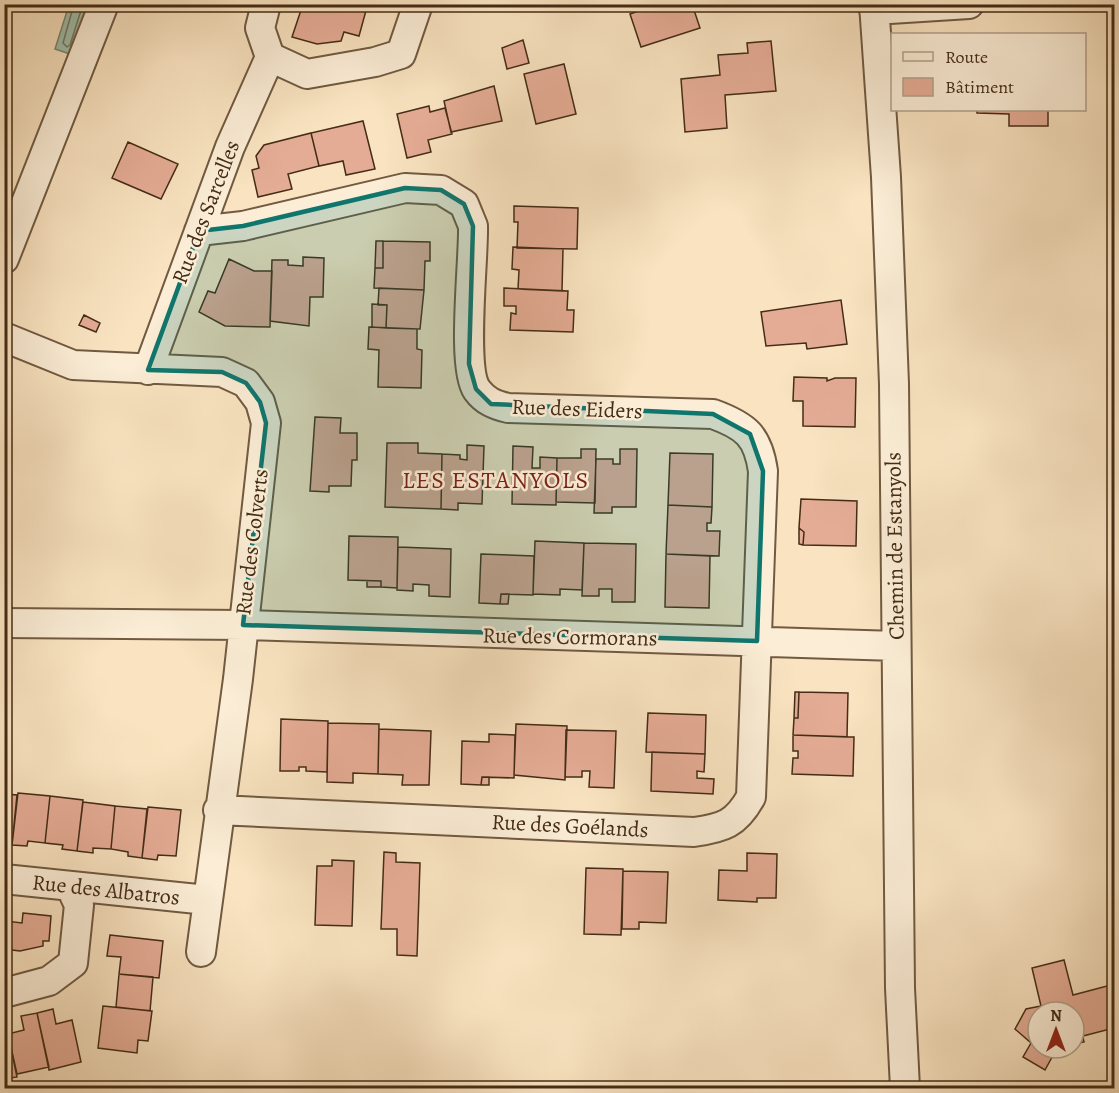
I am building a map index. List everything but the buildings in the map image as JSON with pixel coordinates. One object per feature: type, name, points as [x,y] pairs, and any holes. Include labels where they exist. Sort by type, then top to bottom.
[{"type":"street","points":[[4,259],[104,4]]},
{"type":"street","points":[[266,4],[260,28],[270,57],[307,74],[375,62],[401,54],[418,4]]},
{"type":"street","points":[[874,7],[969,4]]},
{"type":"street","name":"Chemin de Estanyols","points":[[874,7],[886,177],[894,384],[900,988],[905,1089]]},
{"type":"street","name":"Rue des Sarcelles","points":[[148,370],[230,147],[270,57]]},
{"type":"street","name":"Rue des Eiders","points":[[199,231],[243,226],[405,188],[441,190],[464,204],[472,225],[473,244],[469,364],[476,389],[491,404],[508,408],[713,414],[734,421],[750,434],[760,450],[763,471],[757,641]]},
{"type":"street","name":"Rue des Colverts","points":[[4,337],[73,365],[222,372],[246,383],[260,402],[266,423],[243,625],[201,952]]},
{"type":"street","name":"Rue des Cormorans","points":[[4,623],[243,625],[896,646]]},
{"type":"street","name":"Rue des Goélands","points":[[218,810],[682,832],[716,829],[741,815],[751,797],[757,641]]},
{"type":"street","name":"Rue des Albatros","points":[[4,879],[207,900]]},
{"type":"street","points":[[4,993],[49,981],[73,963],[79,905],[70,886]]},
{"type":"highlighted area","points":[[405,188],[441,190],[464,204],[473,226],[469,364],[476,389],[491,404],[713,414],[750,434],[763,471],[757,641],[243,625],[266,423],[260,402],[246,383],[222,372],[148,370],[199,231],[243,226]]},
{"type":"water","points":[[69,5],[89,5],[73,55],[55,49]]},
{"type":"district","name":"LES ESTANYOLS","points":[[496,480]]}]
